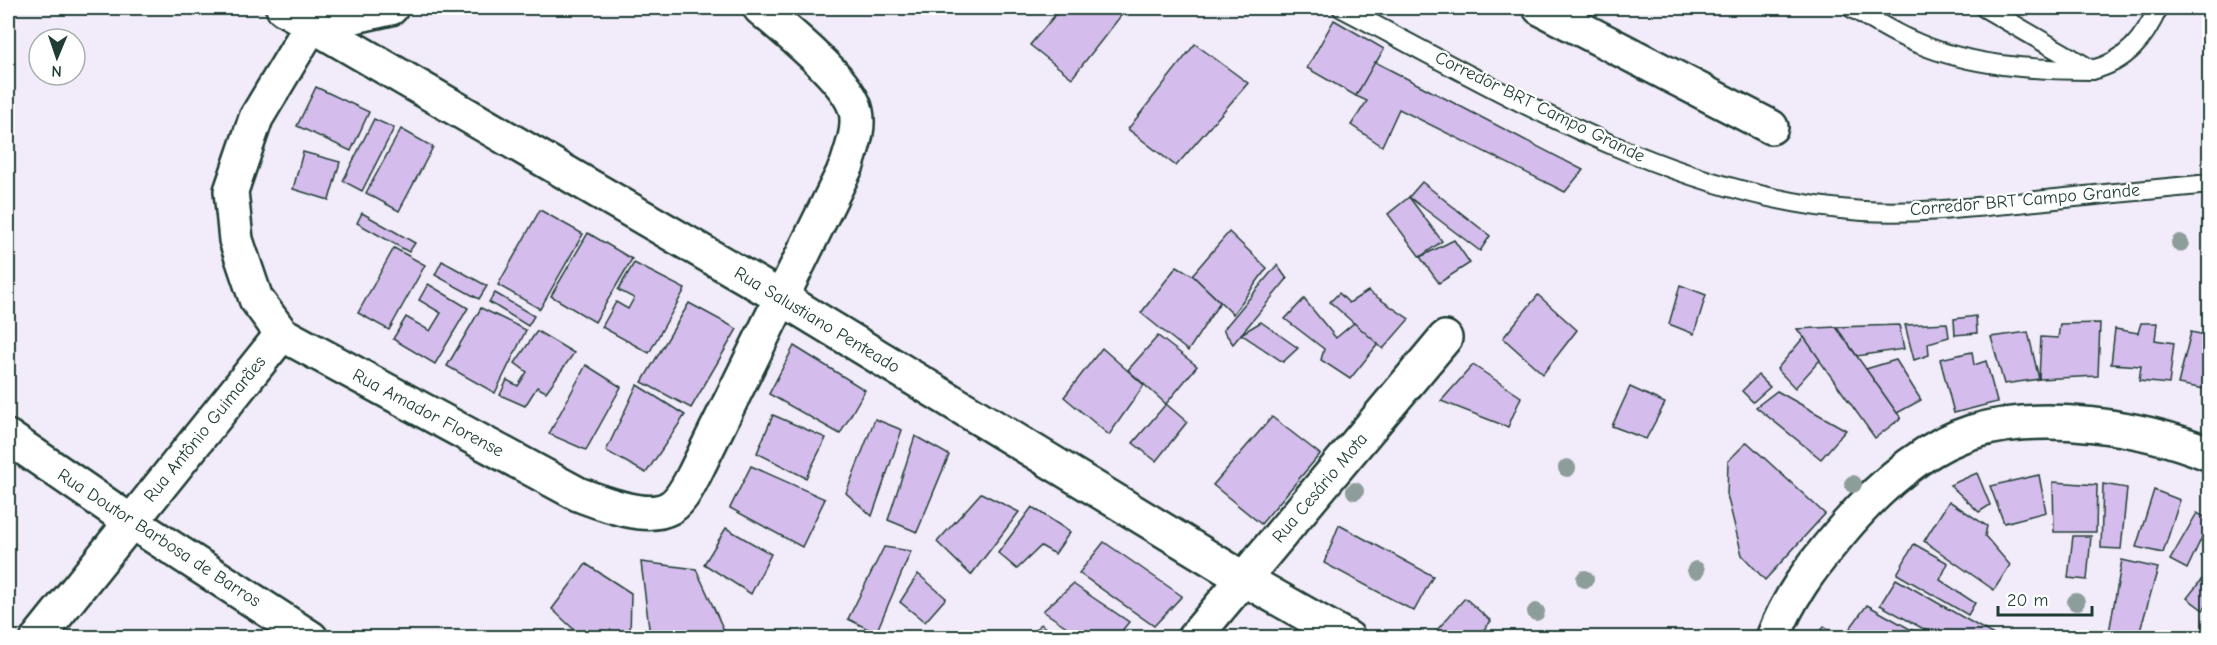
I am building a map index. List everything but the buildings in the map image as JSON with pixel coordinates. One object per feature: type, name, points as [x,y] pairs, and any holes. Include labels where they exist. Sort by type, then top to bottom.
[{"type":"street","name":"Rua Salustiano Penteado","points":[[283,8],[780,297],[1244,579],[1348,638]]},
{"type":"street","points":[[311,26],[391,8]]},
{"type":"street","name":"Rua Amador Florense","points":[[311,26],[256,118],[231,191],[236,240],[256,299],[282,334],[578,494],[614,507],[654,511],[668,509],[681,497],[847,165],[857,129],[856,110],[845,87],[760,8]]},
{"type":"street","points":[[1540,8],[1771,127]]},
{"type":"street","name":"Rua Antônio Guimarães","points":[[38,638],[282,334]]},
{"type":"street","name":"Rua Cesário Mota","points":[[1194,638],[1445,338]]},
{"type":"street","points":[[1773,638],[1782,614],[1807,572],[1855,515],[1905,469],[1935,449],[1972,432],[2030,423],[2080,424],[2169,439],[2210,454]]},
{"type":"street","name":"Rua Doutor Barbosa de Barros","points":[[8,437],[130,521],[311,638]]},
{"type":"lane","name":"Corredor BRT Campo Grande","points":[[1342,8],[1541,111],[1662,165],[1729,187],[1788,202],[1863,211],[1936,211],[2210,184]]},
{"type":"lane","points":[[1852,8],[1914,42],[1937,51],[2011,66],[2092,70],[2111,65],[2133,49],[2148,31],[2158,8]]},
{"type":"lane","points":[[1985,8],[2092,70]]}]
